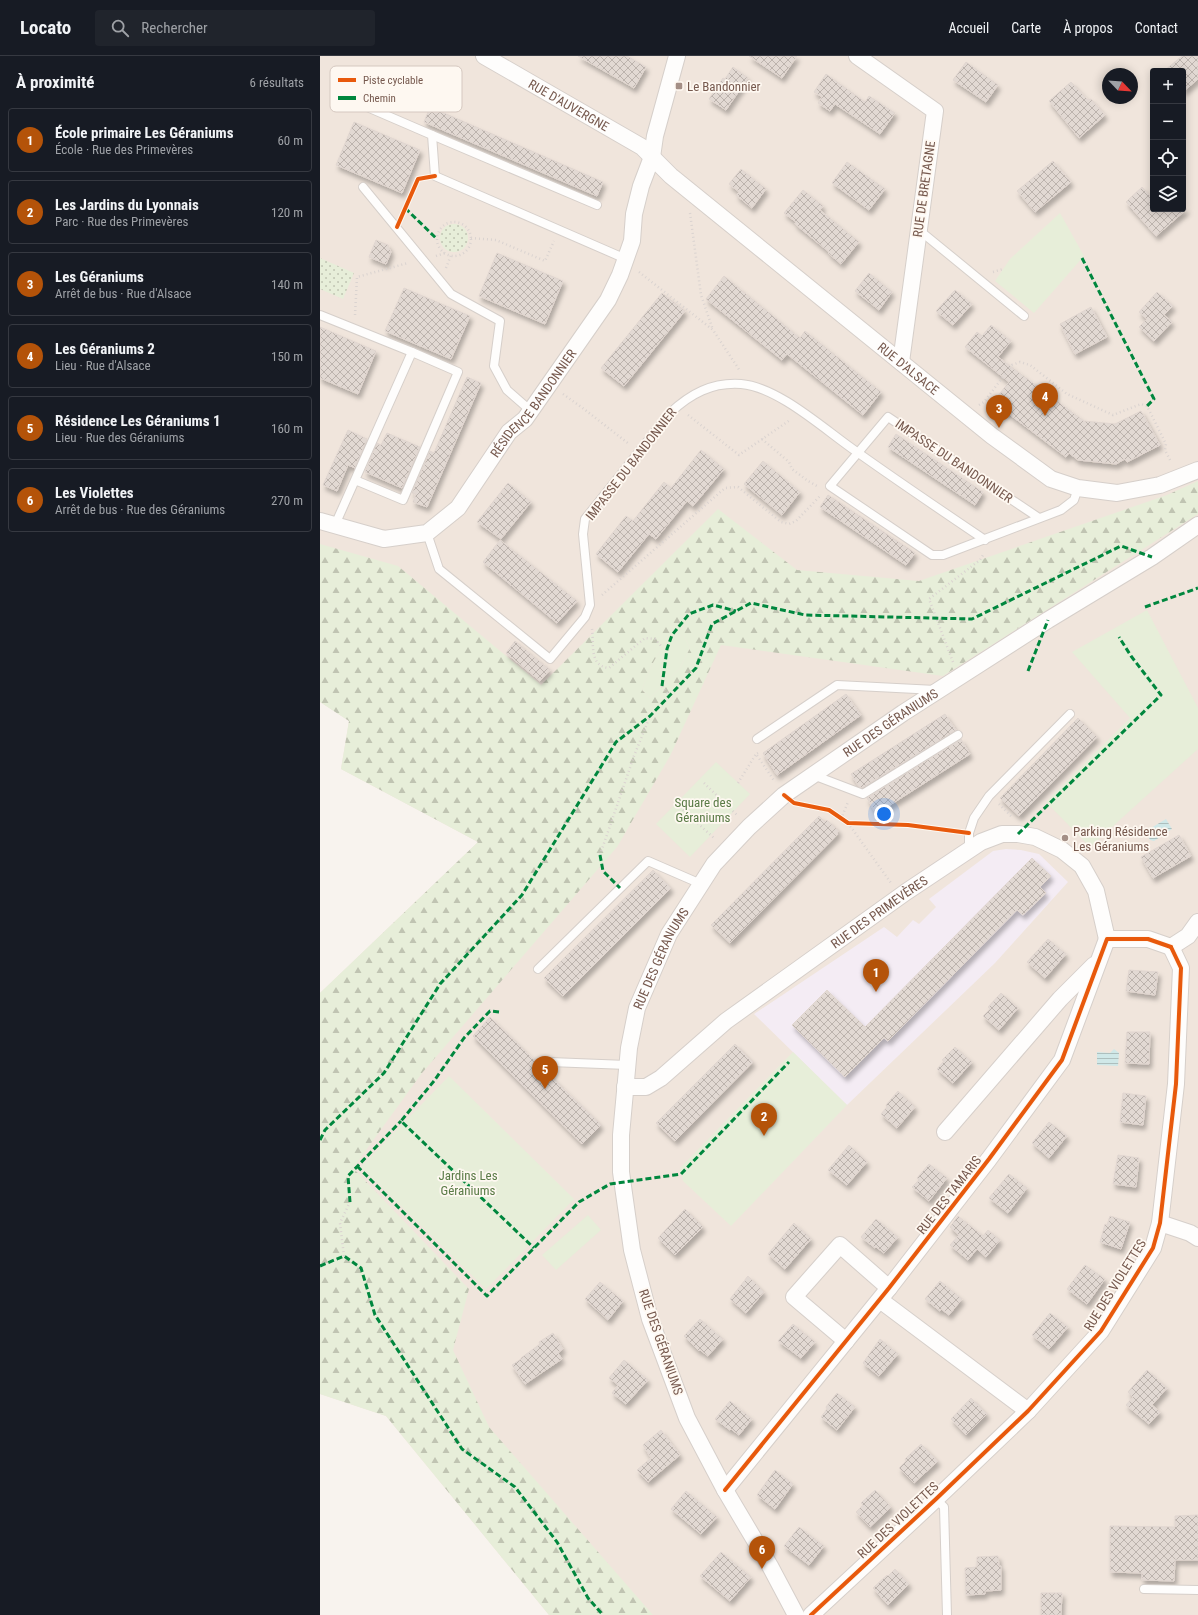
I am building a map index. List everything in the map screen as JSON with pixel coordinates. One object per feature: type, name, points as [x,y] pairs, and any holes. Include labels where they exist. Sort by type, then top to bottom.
[{"type":"street","name":"RUE D'AUVERGNE","points":[[484,56],[642,147],[652,157]]},
{"type":"street","name":"RÉSIDENCE BANDONNIER","points":[[427,533],[458,508],[509,432],[525,419],[608,300],[620,275],[632,241],[634,214],[641,186],[652,157],[655,136],[677,56]]},
{"type":"street","name":"RUE DE BRETAGNE","points":[[857,56],[935,112],[901,362]]},
{"type":"street","name":"RUE D'ALSACE","points":[[652,157],[671,176],[901,362],[1051,480],[1078,488],[1118,493],[1160,485],[1198,470]]},
{"type":"street","points":[[327,523],[384,539],[427,533]]},
{"type":"street","name":"RUE DES GÉRANIUMS","points":[[796,1615],[770,1566],[725,1490],[687,1418],[650,1319],[632,1250],[621,1172],[621,1135],[625,1087],[637,1008],[669,934],[714,864],[749,827],[784,795],[904,712],[1048,620],[1152,557],[1198,525]]},
{"type":"street","name":"RUE DES PRIMEVÈRES","points":[[625,1087],[646,1087],[661,1078],[726,1021],[906,892],[981,842],[1002,834],[1018,834],[1036,837],[1062,850],[1082,866],[1096,891],[1107,938]]},
{"type":"street","points":[[1107,938],[1148,939],[1171,947],[1188,936],[1198,922]]},
{"type":"street","name":"RUE DES TAMARIS","points":[[725,1490],[884,1294],[989,1159],[1062,1060],[1107,938]]},
{"type":"street","name":"RUE DES VIOLETTES","points":[[811,1615],[1028,1411],[1101,1331],[1153,1248],[1160,1223],[1176,1084],[1181,968],[1171,947]]},
{"type":"street","points":[[945,1132],[1060,999],[1098,962]]},
{"type":"street","points":[[1160,1223],[1190,1233],[1198,1238]]},
{"type":"street","points":[[846,1340],[794,1297],[840,1245],[884,1294],[1028,1411]]},
{"type":"lane","points":[[379,112],[597,206]]},
{"type":"lane","points":[[432,135],[435,176],[626,259]]},
{"type":"lane","points":[[363,187],[451,294],[500,321],[494,366],[507,390],[531,410]]},
{"type":"lane","points":[[919,230],[1024,316]]},
{"type":"lane","points":[[320,315],[458,372],[403,500],[355,480]]},
{"type":"lane","points":[[327,523],[355,480],[412,352]]},
{"type":"lane","name":"IMPASSE DU BANDONNIER","points":[[590,605],[583,534],[585,519],[638,452],[677,406],[700,390],[721,385],[741,384],[762,389],[784,400],[858,453],[988,538]]},
{"type":"lane","name":"IMPASSE DU BANDONNIER","points":[[830,486],[888,417],[1039,518]]},
{"type":"lane","points":[[830,486],[932,555],[943,555],[1061,510],[1074,500],[1078,488]]},
{"type":"lane","points":[[427,533],[439,569],[550,660],[585,617],[590,605]]},
{"type":"lane","points":[[757,739],[837,685],[939,690]]},
{"type":"lane","points":[[969,851],[968,833],[974,818],[989,796],[1070,714]]},
{"type":"lane","points":[[813,775],[863,794],[958,735]]},
{"type":"lane","points":[[538,969],[648,861],[701,884]]},
{"type":"lane","points":[[550,1062],[628,1065]]},
{"type":"lane","points":[[936,1499],[944,1507],[947,1615]]},
{"type":"lane","points":[[1144,1589],[1198,1590]]},
{"type":"path","points":[[687,188],[701,295],[713,330],[740,370],[741,384]]},
{"type":"path","points":[[454,221],[466,226],[470,232],[471,238],[470,245],[466,250],[454,256],[445,253],[438,245],[437,239],[438,232],[442,227],[447,223],[454,221]]},
{"type":"path","points":[[471,238],[496,240],[545,261],[558,230]]},
{"type":"path","points":[[354,328],[357,277],[445,253]]},
{"type":"path","points":[[620,275],[637,270],[713,330]]},
{"type":"path","points":[[966,414],[984,402],[1012,365],[1020,362],[1030,365],[1067,394],[1113,415],[1141,404],[1147,406],[1166,444],[1165,450],[1178,478]]},
{"type":"path","points":[[549,385],[584,409],[638,452]]},
{"type":"path","points":[[677,406],[739,455],[802,412]]},
{"type":"path","points":[[762,439],[789,462],[792,469],[808,481],[820,487],[830,486]]},
{"type":"path","points":[[662,647],[655,639],[645,638],[609,668],[601,668],[594,661],[590,605],[725,488],[738,487],[781,522],[789,524],[796,521],[830,486]]},
{"type":"path","points":[[959,677],[929,599],[980,560],[988,538]]},
{"type":"path","points":[[662,686],[669,695]]},
{"type":"path","points":[[600,855],[634,756],[650,716]]},
{"type":"path","points":[[738,783],[756,754],[761,751]]},
{"type":"path","points":[[756,754],[784,795]]},
{"type":"path","points":[[704,783],[749,827]]},
{"type":"path","points":[[841,819],[852,790]]},
{"type":"path","points":[[989,796],[1017,821]]},
{"type":"path","points":[[680,807],[727,850]]},
{"type":"path","points":[[848,823],[894,887],[906,892]]},
{"type":"path","points":[[344,1256],[340,1223],[350,1202]]},
{"type":"shaded area","points":[[320,56],[1198,56],[1198,1615],[549,1615],[386,1416],[320,1394],[320,993],[478,842],[341,769],[349,721],[320,702]]},
{"type":"shaded area","points":[[1006,849],[1021,850],[1039,854],[1068,882],[995,963],[847,1105],[754,1014],[884,927],[897,937],[913,920],[919,924],[936,907],[929,899],[993,851]]},
{"type":"green space","points":[[1060,213],[1084,256],[1034,313],[995,281],[1010,259]]},
{"type":"green space","points":[[454,224],[464,228],[468,238],[464,248],[454,252],[444,248],[440,238],[444,228]]},
{"type":"green space","points":[[320,258],[354,273],[343,299],[320,289]]},
{"type":"green space","points":[[1198,481],[1198,514],[943,676],[721,645],[670,756],[617,847],[422,1073],[353,1168],[469,1289],[453,1350],[489,1427],[653,1615],[549,1615],[386,1416],[320,1394],[320,993],[478,842],[341,769],[349,721],[320,702],[320,544],[398,566],[541,685],[718,509],[797,570],[919,581],[1167,495]],"holes":[[[672,635],[684,636],[690,648],[680,668],[650,698],[642,690],[654,661]]]},
{"type":"green space","points":[[1147,610],[1198,708],[1198,749],[1090,847],[1046,802],[1130,718],[1072,652]]},
{"type":"green space","points":[[672,635],[684,636],[690,648],[680,668],[650,698],[642,690],[644,683],[658,654]]},
{"type":"green space","name":"Square des Géraniums","points":[[716,762],[750,794],[690,857],[656,824]]},
{"type":"green space","points":[[793,1052],[847,1105],[731,1226],[683,1181],[680,1168]]},
{"type":"green space","name":"Jardins Les Géraniums","points":[[449,1076],[574,1199],[486,1289],[361,1167]]},
{"type":"green space","points":[[588,1215],[601,1230],[556,1270],[542,1255]]},
{"type":"water","points":[[1166,819],[1172,829],[1154,841],[1150,840],[1146,831]]},
{"type":"water","points":[[1114,1049],[1119,1053],[1118,1066],[1097,1065],[1097,1052],[1110,1053]]},
{"type":"building","points":[[578,56],[627,56],[646,67],[634,88]]},
{"type":"building","points":[[749,56],[797,56],[782,78]]},
{"type":"building","points":[[1182,56],[1198,56],[1198,79],[1186,89],[1186,68],[1168,68]]},
{"type":"building","points":[[966,62],[998,85],[986,102],[953,80]]},
{"type":"building","points":[[733,67],[748,78],[726,110],[709,99],[723,78],[725,79]]},
{"type":"building","points":[[826,74],[865,102],[869,96],[895,113],[880,134],[835,104],[830,111],[818,103],[822,97],[814,92]]},
{"type":"building","points":[[1071,82],[1088,100],[1091,99],[1105,115],[1079,138],[1049,101]]},
{"type":"building","points":[[428,112],[442,112],[603,182],[597,196],[424,122]]},
{"type":"building","points":[[354,122],[420,150],[402,193],[336,165]]},
{"type":"building","points":[[1053,161],[1071,182],[1035,212],[1017,191]]},
{"type":"building","points":[[847,162],[885,189],[869,210],[832,183]]},
{"type":"building","points":[[741,169],[766,189],[752,208],[736,195],[739,192],[729,184]]},
{"type":"building","points":[[1142,187],[1150,196],[1150,212],[1184,212],[1156,236],[1126,202]]},
{"type":"building","points":[[803,190],[823,206],[820,210],[859,242],[841,264],[795,224],[796,222],[784,213]]},
{"type":"building","points":[[376,240],[388,245],[391,252],[386,264],[369,257]]},
{"type":"building","points":[[497,253],[563,281],[545,324],[479,296]]},
{"type":"building","points":[[869,273],[892,292],[879,310],[855,291]]},
{"type":"building","points":[[724,276],[800,338],[805,331],[881,392],[863,415],[787,354],[782,360],[706,299]]},
{"type":"building","points":[[404,288],[470,316],[451,359],[385,331]]},
{"type":"building","points":[[955,290],[972,304],[953,325],[936,311]]},
{"type":"building","points":[[1157,292],[1173,306],[1164,315],[1172,322],[1154,341],[1139,327],[1147,319],[1139,312]]},
{"type":"building","points":[[662,293],[685,311],[624,386],[601,368]]},
{"type":"building","points":[[1091,307],[1107,337],[1075,354],[1060,324]]},
{"type":"building","points":[[991,325],[1011,341],[998,357],[1084,421],[1115,424],[1141,411],[1160,445],[1127,462],[1125,459],[1116,464],[1078,460],[1069,453],[1066,457],[993,402],[1009,382],[965,347],[977,332],[982,336]]},
{"type":"building","points":[[320,327],[376,351],[358,394],[320,378]]},
{"type":"building","points":[[467,377],[481,383],[427,507],[413,502],[416,494],[412,493],[430,451],[434,453]]},
{"type":"building","points":[[348,430],[367,439],[355,468],[348,465],[337,491],[323,485]]},
{"type":"building","points":[[387,433],[420,447],[402,488],[365,472],[377,443],[381,445]]},
{"type":"building","points":[[896,434],[983,492],[975,505],[888,447]]},
{"type":"building","points":[[701,450],[724,469],[693,506],[687,501],[656,539],[649,534],[618,572],[596,554],[626,516],[633,521],[664,482],[671,488]]},
{"type":"building","points":[[763,461],[800,492],[782,515],[744,484]]},
{"type":"building","points":[[508,483],[531,502],[501,539],[477,522]]},
{"type":"building","points":[[828,495],[915,553],[906,565],[820,507]]},
{"type":"building","points":[[500,540],[577,601],[557,623],[483,562]]},
{"type":"building","points":[[515,641],[550,670],[540,681],[506,653]]},
{"type":"building","points":[[846,694],[861,715],[777,775],[763,753]]},
{"type":"building","points":[[945,714],[956,730],[862,788],[859,787],[851,774]]},
{"type":"building","points":[[1078,718],[1097,737],[1019,816],[1000,798]]},
{"type":"building","points":[[961,739],[970,754],[876,814],[867,798]]},
{"type":"building","points":[[819,816],[825,822],[827,820],[839,831],[837,833],[838,834],[730,943],[711,925]]},
{"type":"building","points":[[1179,835],[1191,856],[1153,878],[1141,857]]},
{"type":"building","points":[[1032,858],[1051,876],[1040,887],[1046,893],[1023,915],[1017,910],[888,1041],[884,1038],[845,1077],[792,1025],[827,990],[865,1027]]},
{"type":"building","points":[[653,870],[671,888],[563,996],[544,978]]},
{"type":"building","points":[[1048,939],[1066,954],[1045,978],[1027,962]]},
{"type":"building","points":[[1129,970],[1158,972],[1155,995],[1126,991]]},
{"type":"building","points":[[1001,993],[1018,1008],[999,1030],[983,1016],[990,1009],[988,1007]]},
{"type":"building","points":[[490,1017],[601,1125],[582,1144],[473,1036]]},
{"type":"building","points":[[1127,1032],[1150,1032],[1149,1064],[1125,1063]]},
{"type":"building","points":[[735,1044],[753,1062],[675,1141],[656,1123]]},
{"type":"building","points":[[955,1047],[972,1062],[953,1083],[937,1069],[944,1061],[942,1060]]},
{"type":"building","points":[[898,1091],[915,1107],[897,1128],[881,1114],[887,1107],[886,1105]]},
{"type":"building","points":[[1123,1093],[1146,1096],[1143,1125],[1120,1122]]},
{"type":"building","points":[[1049,1122],[1067,1136],[1049,1158],[1032,1143]]},
{"type":"building","points":[[849,1145],[867,1162],[847,1185],[828,1170]]},
{"type":"building","points":[[1118,1155],[1139,1158],[1136,1187],[1113,1184]]},
{"type":"building","points":[[929,1164],[947,1178],[929,1201],[912,1187],[919,1180],[917,1178]]},
{"type":"building","points":[[1009,1174],[1027,1188],[1008,1213],[989,1198]]},
{"type":"building","points":[[685,1209],[703,1227],[675,1255],[658,1238]]},
{"type":"building","points":[[958,1216],[983,1236],[988,1230],[1000,1240],[986,1257],[977,1249],[968,1260],[950,1245],[959,1235],[950,1227]]},
{"type":"building","points":[[1110,1216],[1130,1222],[1121,1249],[1100,1242],[1105,1224],[1107,1225]]},
{"type":"building","points":[[876,1219],[898,1237],[884,1253],[861,1237]]},
{"type":"building","points":[[794,1223],[811,1239],[785,1269],[768,1254]]},
{"type":"building","points":[[1085,1265],[1105,1279],[1087,1304],[1067,1289]]},
{"type":"building","points":[[748,1276],[764,1292],[746,1313],[730,1299]]},
{"type":"building","points":[[940,1281],[962,1299],[949,1315],[941,1309],[940,1311],[925,1299]]},
{"type":"building","points":[[600,1282],[623,1301],[608,1320],[585,1299]]},
{"type":"building","points":[[1050,1313],[1068,1327],[1049,1349],[1032,1335]]},
{"type":"building","points":[[700,1319],[723,1339],[708,1356],[700,1350],[699,1351],[684,1336]]},
{"type":"building","points":[[793,1324],[815,1342],[801,1358],[778,1341]]},
{"type":"building","points":[[553,1333],[563,1349],[558,1353],[562,1359],[525,1384],[512,1365],[540,1344],[539,1342]]},
{"type":"building","points":[[880,1339],[898,1354],[879,1376],[863,1363]]},
{"type":"building","points":[[624,1360],[648,1380],[626,1404],[612,1393],[618,1385],[609,1378]]},
{"type":"building","points":[[1147,1370],[1167,1388],[1152,1405],[1160,1412],[1149,1424],[1126,1405],[1133,1397],[1128,1392]]},
{"type":"building","points":[[837,1393],[855,1407],[837,1430],[821,1417],[827,1409],[826,1407]]},
{"type":"building","points":[[971,1398],[987,1414],[966,1435],[951,1419]]},
{"type":"building","points":[[730,1401],[752,1419],[739,1435],[715,1419]]},
{"type":"building","points":[[661,1430],[680,1455],[648,1482],[637,1470],[651,1458],[643,1445]]},
{"type":"building","points":[[921,1444],[938,1461],[914,1483],[899,1468],[906,1461],[905,1459]]},
{"type":"building","points":[[775,1470],[793,1484],[775,1509],[757,1495]]},
{"type":"building","points":[[875,1490],[891,1507],[870,1527],[856,1512],[863,1505],[861,1503]]},
{"type":"building","points":[[686,1491],[717,1517],[701,1534],[671,1509]]},
{"type":"building","points":[[1198,1515],[1198,1560],[1175,1560],[1174,1581],[1142,1580],[1142,1573],[1110,1572],[1110,1526],[1175,1527],[1175,1516]]},
{"type":"building","points":[[799,1527],[824,1546],[809,1565],[784,1546]]},
{"type":"building","points":[[721,1552],[751,1577],[730,1601],[700,1576]]},
{"type":"building","points":[[998,1556],[999,1566],[1001,1566],[1001,1590],[985,1591],[985,1594],[966,1595],[965,1568],[977,1567],[977,1557]]},
{"type":"building","points":[[895,1569],[909,1584],[888,1605],[873,1588]]},
{"type":"building","points":[[1041,1593],[1062,1593],[1061,1615],[1041,1615]]},
{"type":"marked path","points":[[405,208],[437,239]]},
{"type":"marked path","points":[[1082,258],[1154,399],[1147,406]]},
{"type":"marked path","points":[[320,1140],[325,1130],[384,1073],[440,984],[522,895],[616,742],[650,716],[696,668],[712,624],[751,603],[805,615],[972,619],[1121,546],[1152,557]]},
{"type":"marked path","points":[[1145,607],[1198,588]]},
{"type":"marked path","points":[[662,686],[667,649],[672,635],[689,614],[713,605],[736,611]]},
{"type":"marked path","points":[[1028,671],[1048,620]]},
{"type":"marked path","points":[[1018,834],[1161,695],[1131,656],[1119,637]]},
{"type":"marked path","points":[[600,855],[603,871],[620,888]]},
{"type":"marked path","points":[[499,1012],[490,1011],[464,1038],[434,1081],[401,1121],[534,1248]]},
{"type":"marked path","points":[[357,1166],[487,1296],[579,1202],[610,1184],[681,1174],[789,1062]]},
{"type":"marked path","points":[[350,1202],[348,1176],[401,1121]]},
{"type":"marked path","points":[[320,1266],[344,1256],[361,1268],[375,1315],[462,1449],[515,1487],[557,1542],[588,1598],[603,1615]]},
{"type":"cycle path","points":[[397,227],[418,179],[435,176]]},
{"type":"cycle path","points":[[784,795],[794,803],[829,810],[848,823],[908,825],[969,833]]},
{"type":"cycle path","points":[[725,1490],[889,1288],[989,1159],[1062,1060],[1107,939],[1148,939],[1171,947]]},
{"type":"cycle path","points":[[811,1615],[1028,1411],[1101,1331],[1153,1248],[1160,1223],[1176,1084],[1181,968],[1171,947]]},
{"type":"place","name":"Le Bandonnier","points":[[679,86]]},
{"type":"place","name":"Les Géraniums 2","points":[[1045,416]]},
{"type":"place","name":"Les Géraniums","points":[[999,428]]},
{"type":"place","name":"Parking Résidence Les Géraniums","points":[[1065,838]]},
{"type":"place","name":"École primaire Les Géraniums","points":[[876,992]]},
{"type":"place","name":"Résidence Les Géraniums 1","points":[[545,1089]]},
{"type":"place","name":"Les Jardins du Lyonnais","points":[[764,1136]]},
{"type":"place","name":"Les Violettes","points":[[762,1569]]}]
